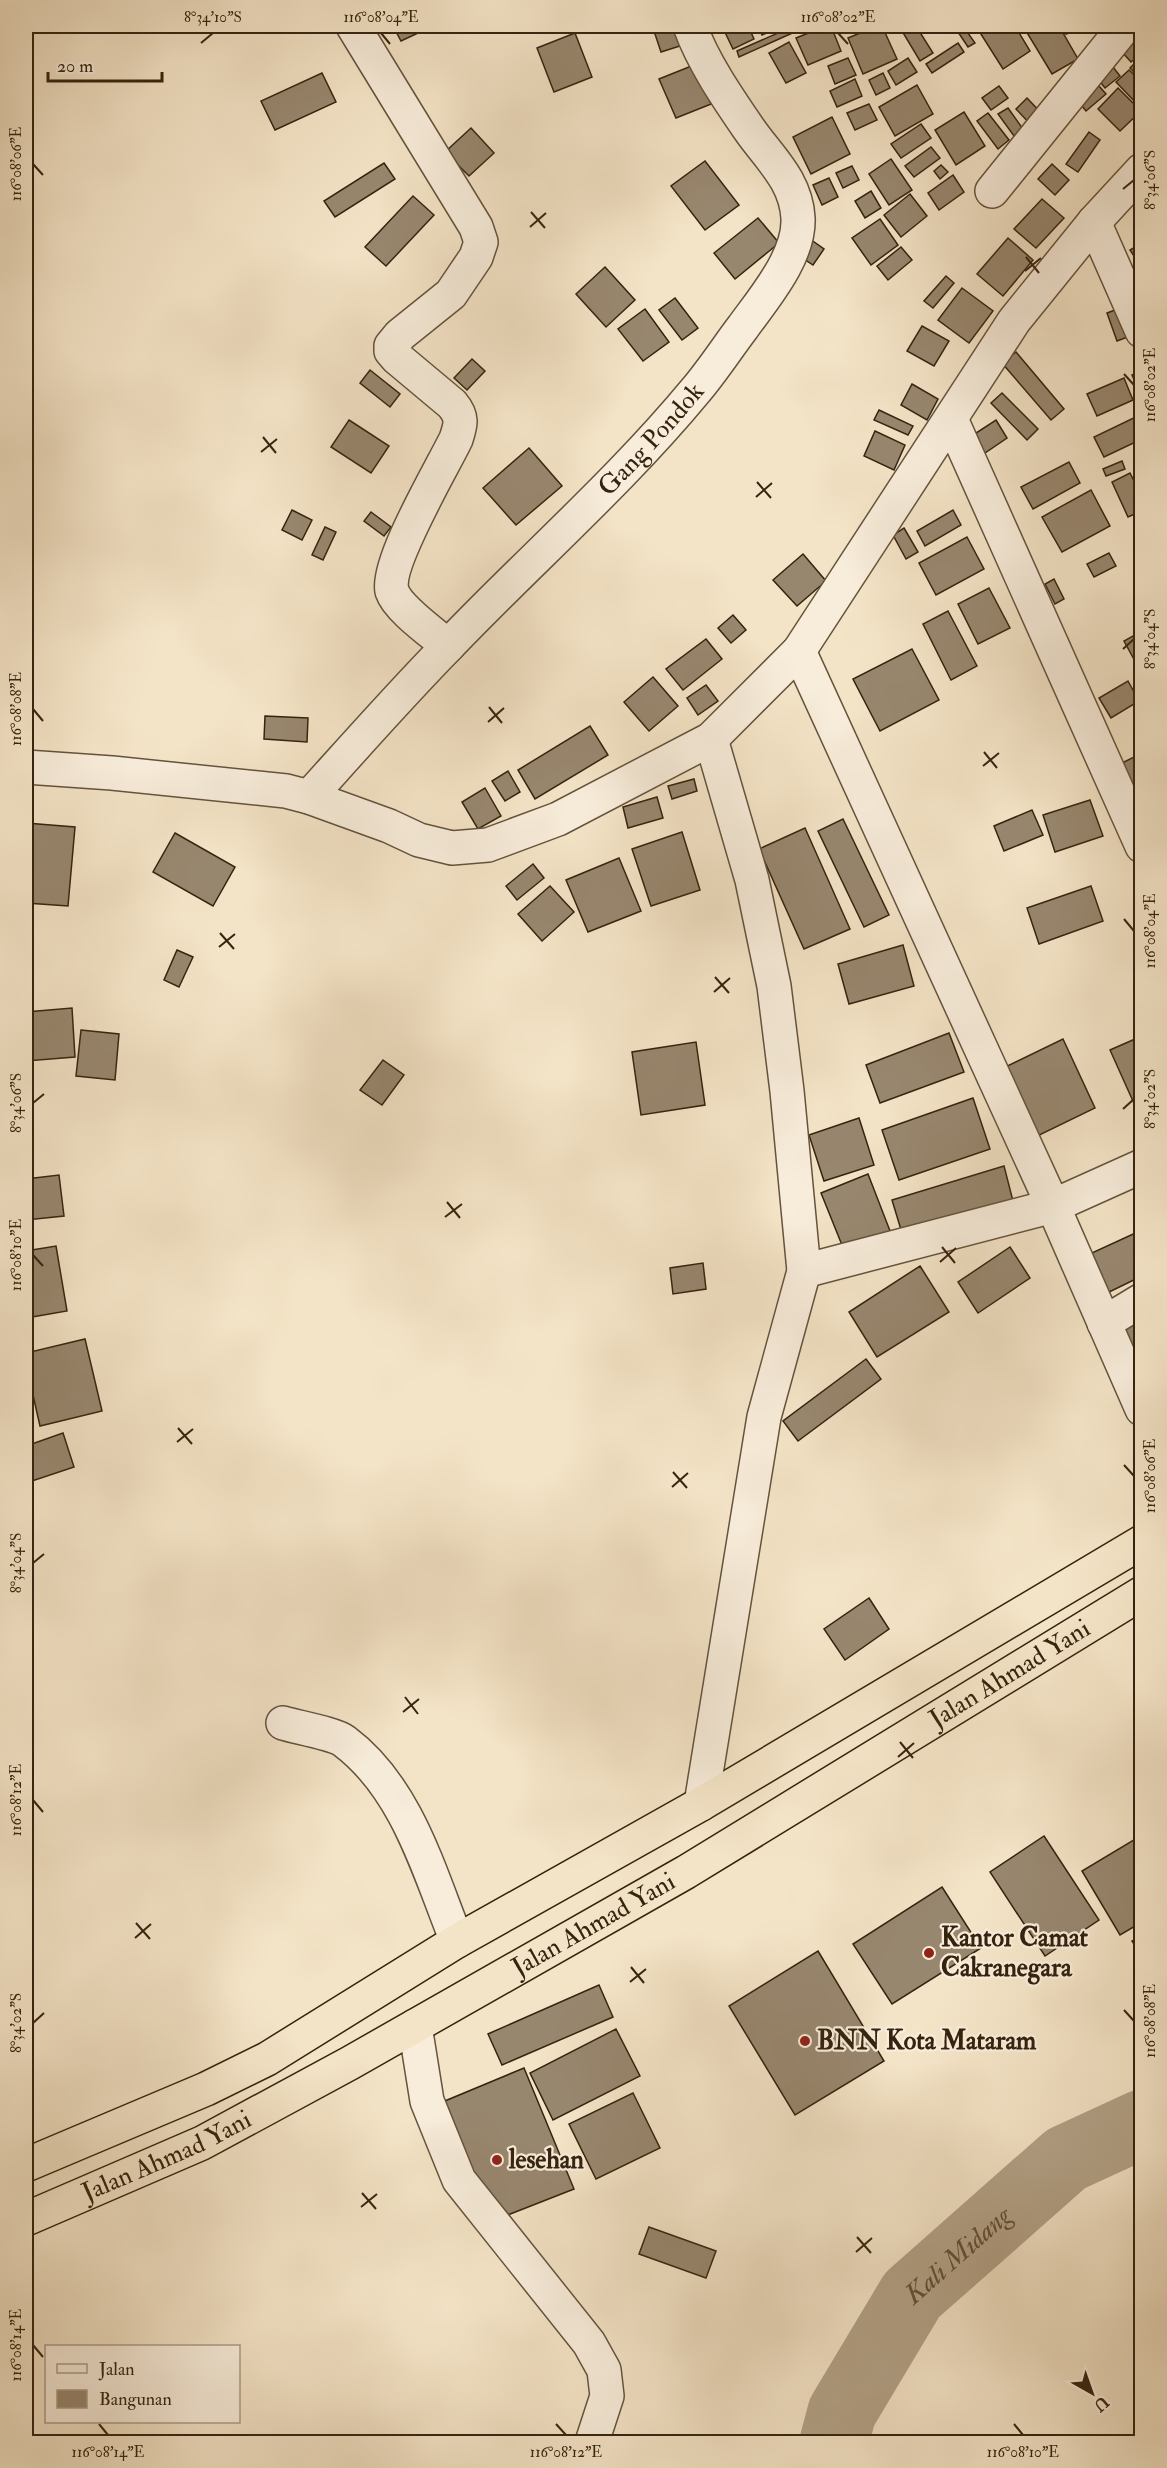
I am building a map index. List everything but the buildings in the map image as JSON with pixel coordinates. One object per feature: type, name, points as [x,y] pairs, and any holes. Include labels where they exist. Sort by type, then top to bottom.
[{"type":"highway","points":[[26,2165],[206,2088],[267,2059],[456,1941],[701,1804],[1142,1542]]},
{"type":"highway","name":"Jalan Ahmad Yani","points":[[26,2219],[202,2143],[415,2026],[686,1872],[1142,1593]]},
{"type":"highway","points":[[594,1863],[621,1908]]},
{"type":"street","points":[[353,26],[476,227],[481,242],[477,256],[451,294],[400,335],[391,346],[391,351],[397,358],[452,404],[459,413],[461,423],[456,439],[408,533],[391,579],[393,592],[404,607],[448,645]]},
{"type":"street","name":"Gang Pondok","points":[[309,796],[448,645],[600,494],[696,390],[768,293],[786,264],[799,221],[797,204],[788,180],[751,132],[728,96],[709,66],[690,26]]},
{"type":"street","points":[[992,191],[1125,26]]},
{"type":"street","points":[[26,767],[286,791],[309,796],[389,826],[419,840],[452,848],[488,845],[558,819],[711,739],[799,651],[1014,321],[1094,222],[1142,170]]},
{"type":"street","points":[[1094,222],[1142,331]]},
{"type":"street","points":[[951,419],[1142,846]]},
{"type":"street","points":[[799,651],[1053,1206],[1142,1409]]},
{"type":"street","points":[[701,1804],[764,1418],[804,1271],[787,1091],[774,986],[752,880],[711,739]]},
{"type":"street","points":[[804,1271],[1053,1206],[1142,1166]]},
{"type":"street","points":[[1104,1323],[1142,1300]]},
{"type":"street","points":[[283,1723],[343,1740],[379,1775],[403,1810],[456,1941]]},
{"type":"street","points":[[415,2026],[427,2101],[459,2180],[589,2343],[604,2370],[607,2396],[592,2442]]},
{"type":"waterway","name":"Kali Midang","points":[[834,2442],[842,2412],[912,2295],[1066,2159],[1142,2124]]},
{"type":"place","name":"Kantor Camat Cakranegara","points":[[929,1953]]},
{"type":"place","name":"BNN Kota Mataram","points":[[805,2041]]},
{"type":"place","name":"lesehan","points":[[497,2160]]}]
